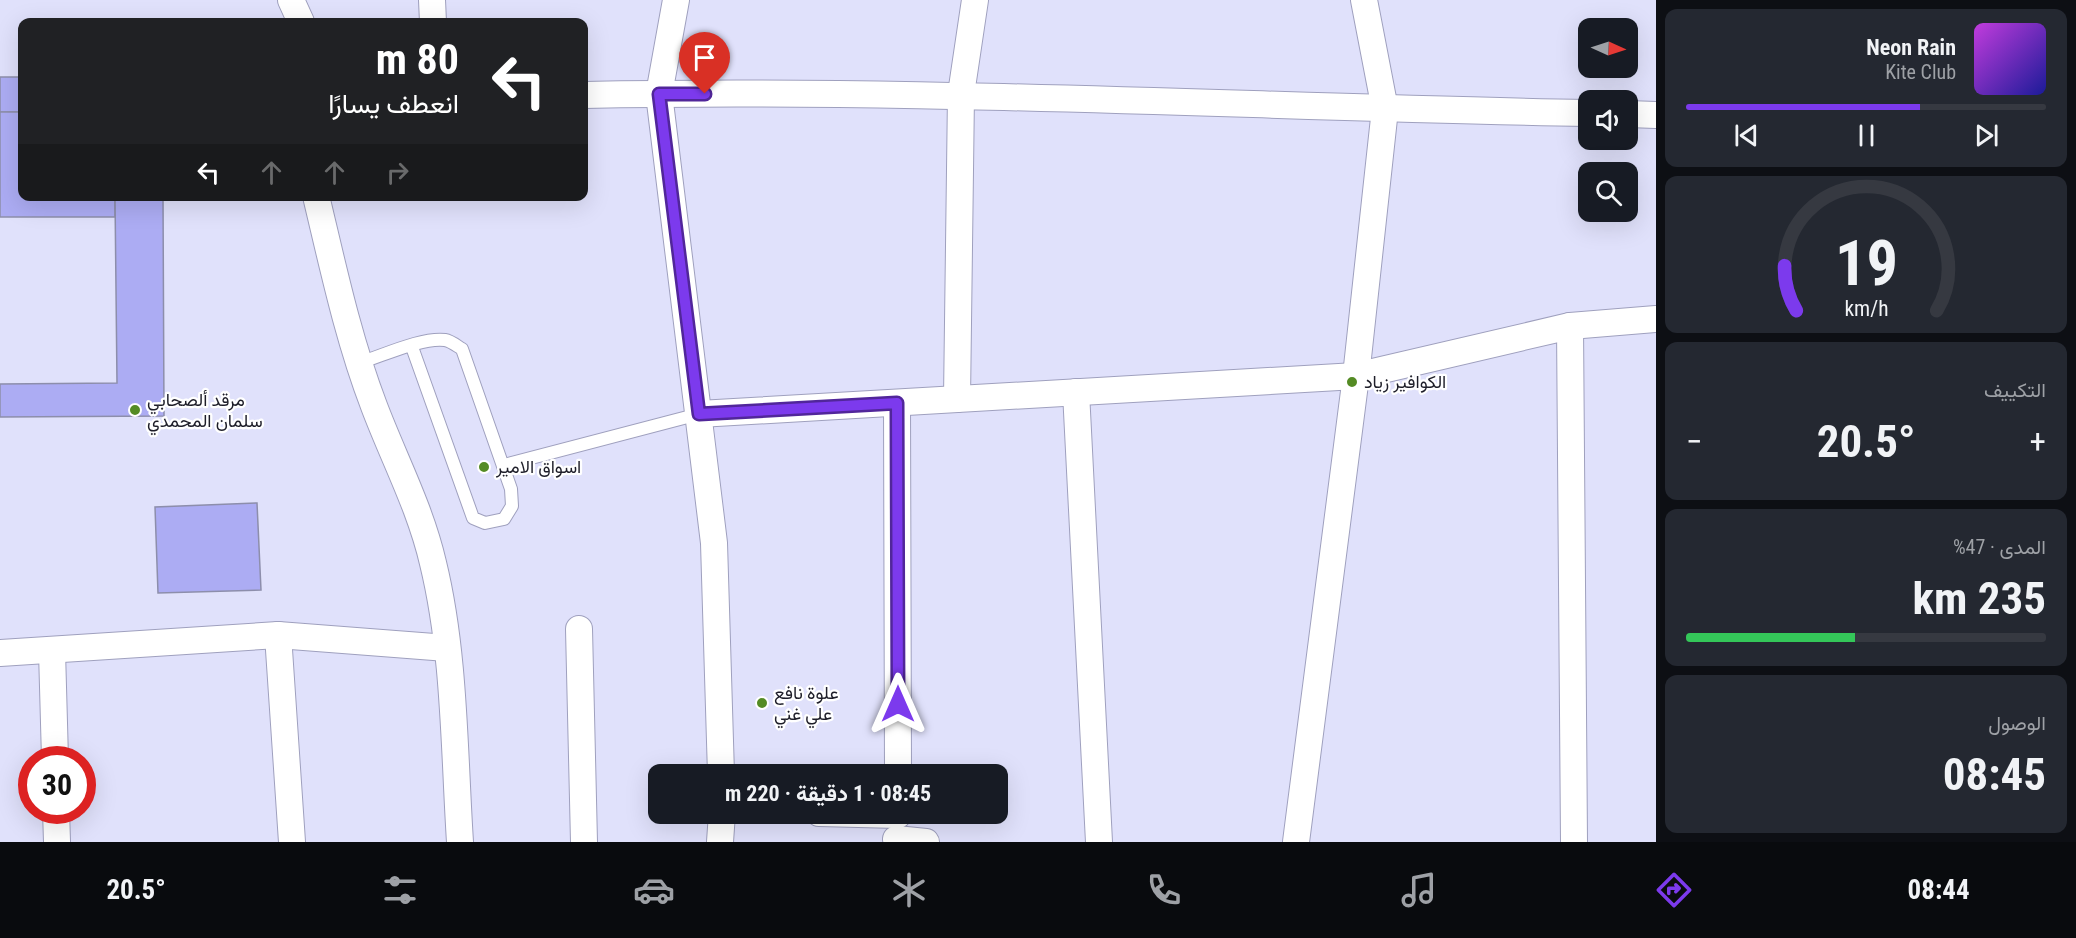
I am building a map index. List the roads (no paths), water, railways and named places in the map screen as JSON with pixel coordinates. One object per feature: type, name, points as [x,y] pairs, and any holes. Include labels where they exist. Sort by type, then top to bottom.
[{"type":"street","points":[[291,0],[299,18]]},
{"type":"street","points":[[432,0],[433,18]]},
{"type":"street","points":[[676,0],[659,94],[714,543],[721,764]]},
{"type":"street","points":[[957,399],[961,94],[975,0]]},
{"type":"street","points":[[1296,842],[1356,376],[1385,109],[1364,0]]},
{"type":"street","points":[[588,95],[961,94],[1385,109],[1578,113]]},
{"type":"street","points":[[1638,114],[1656,115]]},
{"type":"street","points":[[317,201],[359,363],[421,521],[438,584],[447,648],[460,842]]},
{"type":"street","points":[[699,414],[1356,376],[1570,326],[1656,319]]},
{"type":"street","points":[[1570,326],[1574,842]]},
{"type":"street","points":[[1076,392],[1099,842]]},
{"type":"street","points":[[897,403],[898,764]]},
{"type":"street","points":[[579,629],[584,842]]},
{"type":"street","points":[[0,653],[279,635],[447,648]]},
{"type":"street","points":[[279,635],[292,842]]},
{"type":"street","points":[[52,651],[54,746]]},
{"type":"street","points":[[56,824],[57,842]]},
{"type":"street","points":[[720,842],[721,824]]},
{"type":"street","points":[[880,824],[897,827],[926,842]]},
{"type":"lane","points":[[359,363],[412,346],[434,340],[448,340],[462,349],[512,489],[512,506],[504,519],[485,523],[472,518],[412,346]]},
{"type":"lane","points":[[504,465],[699,414]]},
{"type":"place","name":"الكوافير زياد","points":[[1352,382]]},
{"type":"place","name":"مرقد ألصحابي سلمان المحمدي","points":[[135,410]]},
{"type":"place","name":"اسواق الامير","points":[[484,467]]},
{"type":"place","name":"علوة نافع علي غني","points":[[762,703]]}]
